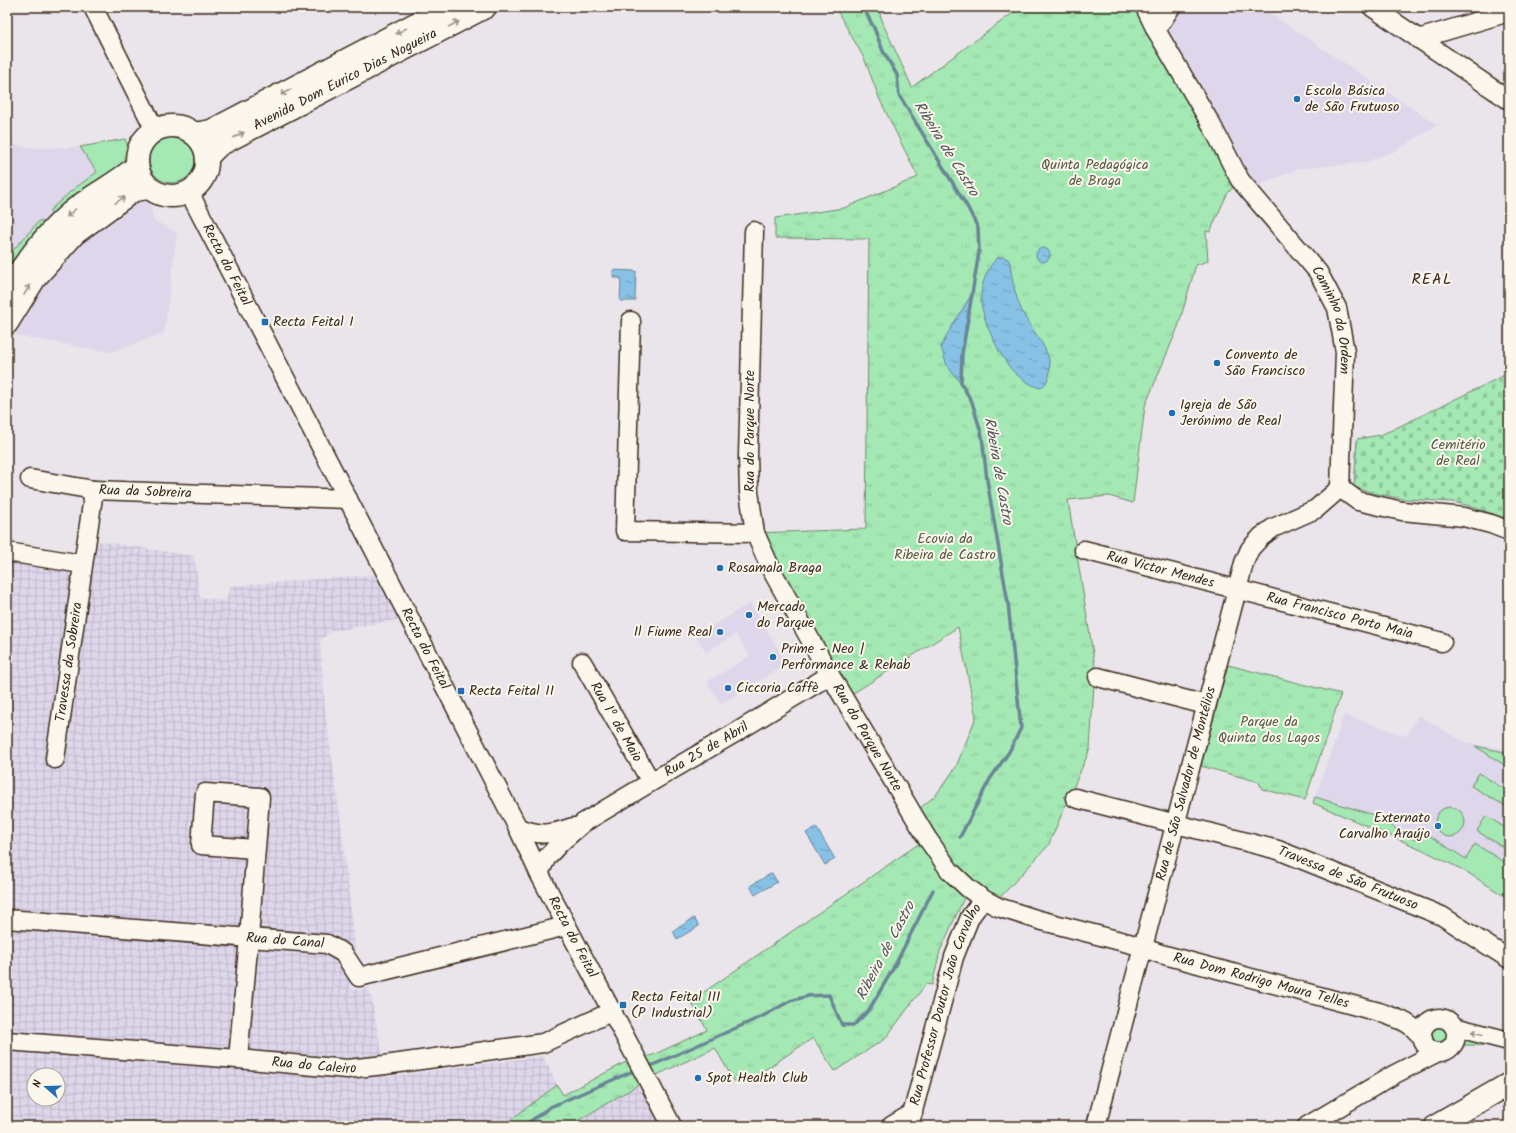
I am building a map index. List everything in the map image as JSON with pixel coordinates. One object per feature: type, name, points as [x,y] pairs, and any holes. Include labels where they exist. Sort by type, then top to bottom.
[{"type":"main road","name":"Avenida Dom Eurico Dias Nogueira","points":[[194,134],[211,131],[448,7]]},
{"type":"main road","name":"Avenida Dom Eurico Dias Nogueira","points":[[207,157],[219,145],[485,7]]},
{"type":"main road","points":[[165,126],[175,126],[194,134],[202,144],[207,157],[203,177],[197,185],[190,192],[179,196],[168,197],[158,194],[148,188],[139,174],[137,166],[137,155],[140,145],[147,136],[155,130],[165,126]]},
{"type":"main road","points":[[7,289],[39,244],[78,206],[126,176],[137,166]]},
{"type":"main road","points":[[7,323],[34,278],[74,234],[134,190],[148,188]]},
{"type":"main road","points":[[1436,1126],[1509,1084]]},
{"type":"street","points":[[94,7],[155,130]]},
{"type":"street","name":"Caminho da Ordem","points":[[1145,7],[1156,30],[1211,124],[1240,180],[1318,272],[1337,308],[1345,352],[1340,488]]},
{"type":"street","points":[[1156,30],[1171,7]]},
{"type":"street","points":[[1372,7],[1509,100]]},
{"type":"street","points":[[1418,39],[1509,12]]},
{"type":"street","name":"Recta do Feital","points":[[190,192],[518,828],[566,926],[613,1011],[672,1126]]},
{"type":"street","name":"Rua do Parque Norte","points":[[754,231],[748,456],[749,492],[756,533],[772,571],[830,675],[913,814],[950,871],[968,888],[998,907],[1039,920],[1143,948]]},
{"type":"street","points":[[631,322],[625,531],[756,533]]},
{"type":"street","points":[[30,479],[94,490]]},
{"type":"street","points":[[1340,488],[1358,501],[1402,511],[1464,517],[1491,524],[1509,531]]},
{"type":"street","name":"Rua de São Salvador de Montélios","points":[[1096,1126],[1244,563],[1250,549],[1261,537],[1273,528],[1316,509],[1340,488]]},
{"type":"street","name":"Rua da Sobreira","points":[[82,564],[94,490],[348,499]]},
{"type":"street","name":"Rua Victor Mendes","points":[[1084,550],[1237,590]]},
{"type":"street","points":[[7,552],[82,564]]},
{"type":"street","name":"Travessa da Sobreira","points":[[55,759],[82,564]]},
{"type":"street","name":"Rua Francisco Porto Maia","points":[[1237,590],[1442,642]]},
{"type":"street","name":"Rua 1º de Maio","points":[[582,662],[650,782]]},
{"type":"street","name":"Rua 25 de Abril","points":[[539,873],[551,852],[583,824],[650,782],[736,733],[830,675]]},
{"type":"street","points":[[1098,677],[1206,706]]},
{"type":"street","name":"Travessa de São Frutuoso","points":[[1074,798],[1278,850],[1434,912],[1509,959]]},
{"type":"street","name":"Rua 25 de Abril","points":[[518,828],[535,834],[554,834],[583,824]]},
{"type":"street","points":[[238,1059],[249,938],[255,849]]},
{"type":"street","name":"Rua Professor Doutor João Carvalho","points":[[891,1126],[911,1119],[954,957],[970,917],[984,899]]},
{"type":"street","name":"Rua do Canal","points":[[7,919],[326,944],[343,953],[359,977],[566,926]]},
{"type":"street","name":"Rua Dom Rodrigo Moura Telles","points":[[1143,948],[1379,1012]]},
{"type":"street","name":"Rua do Caleiro","points":[[7,1042],[238,1059],[347,1069],[543,1043],[613,1011]]},
{"type":"street","points":[[1379,1012],[1447,1020],[1454,1027],[1509,1041]]},
{"type":"street","points":[[1379,1012],[1407,1022],[1416,1029],[1429,1045],[1446,1051],[1452,1046],[1456,1039],[1454,1027]]},
{"type":"street","points":[[1429,1045],[1425,1027],[1430,1022],[1437,1019]]},
{"type":"street","points":[[1307,1126],[1395,1074],[1429,1045]]},
{"type":"shaded area","name":"Escola Básica de São Frutuoso","points":[[1171,7],[1260,7],[1437,125],[1395,151],[1363,163],[1301,168],[1248,189],[1156,30]]},
{"type":"shaded area","points":[[125,139],[137,166],[7,289],[7,144],[37,148],[80,147]]},
{"type":"shaded area","points":[[148,188],[153,220],[177,233],[164,333],[111,352],[7,334],[7,323],[35,278]]},
{"type":"shaded area","points":[[86,539],[194,556],[200,597],[226,601],[230,586],[386,574],[408,618],[332,631],[320,640],[325,711],[339,808],[355,944],[350,988],[357,990],[369,988],[387,1077],[543,1056],[557,1085],[502,1126],[7,1126],[7,552],[82,564]]},
{"type":"shaded area","points":[[750,603],[787,664],[721,704],[707,682],[750,656],[736,634],[706,652],[696,636]]},
{"type":"shaded area","name":"Externato Carvalho Araújo","points":[[1344,715],[1407,736],[1418,715],[1464,742],[1509,750],[1509,899],[1465,871],[1421,849],[1313,803]]},
{"type":"shaded area","points":[[648,1079],[672,1126],[569,1126]]},
{"type":"green space","points":[[835,7],[878,7],[884,26],[912,87],[1021,7],[1145,7],[1240,180],[1227,194],[1210,232],[1206,231],[1208,261],[1196,265],[1178,327],[1145,406],[1133,503],[1109,496],[1068,500],[1095,666],[1090,749],[1048,846],[993,905],[968,889],[940,951],[932,985],[926,984],[885,1039],[835,1071],[813,1038],[748,1081],[734,1081],[715,1048],[648,1079],[569,1126],[502,1126],[557,1085],[563,1095],[626,1062],[653,1055],[707,1030],[691,1001],[927,838],[913,814],[936,795],[956,767],[976,717],[958,627],[844,699],[755,533],[866,529],[869,239],[775,238],[775,218],[844,208],[918,177],[880,100],[864,58]]},
{"type":"green space","points":[[167,137],[177,137],[185,141],[191,147],[195,155],[195,165],[191,173],[185,179],[177,183],[167,183],[159,179],[153,173],[149,165],[149,155],[153,147],[159,141]]},
{"type":"green space","points":[[125,139],[130,150],[124,162],[81,192],[54,216],[49,211],[71,191],[97,172],[80,147]]},
{"type":"green space","points":[[40,220],[44,223],[25,245],[14,261],[7,263],[7,257]]},
{"type":"green space","name":"Cemitério de Real","points":[[1509,373],[1509,519],[1453,502],[1404,499],[1373,493],[1354,487],[1357,439],[1380,435],[1392,430]]},
{"type":"green space","name":"Parque da Quinta dos Lagos","points":[[1228,665],[1341,694],[1305,800],[1262,789],[1259,782],[1201,766]]},
{"type":"green space","points":[[1475,746],[1509,753],[1509,768]]},
{"type":"green space","points":[[1479,773],[1509,792],[1509,808],[1471,786]]},
{"type":"green space","points":[[1315,797],[1371,814],[1415,840],[1422,831],[1466,859],[1475,844],[1509,865],[1509,899],[1465,871],[1421,849],[1313,803]]},
{"type":"green space","points":[[1450,807],[1456,808],[1464,816],[1464,828],[1456,836],[1450,837],[1444,836],[1436,828],[1435,822],[1436,816],[1444,808]]},
{"type":"green space","points":[[1486,816],[1509,830],[1509,851],[1477,831]]},
{"type":"green space","points":[[1439,1024],[1447,1027],[1450,1035],[1447,1043],[1439,1046],[1431,1043],[1428,1035],[1431,1027]]},
{"type":"green space","points":[[1460,1035],[1505,1046],[1466,1045],[1455,1049]]},
{"type":"water","points":[[1040,248],[1046,248],[1050,252],[1050,258],[1046,262],[1040,262],[1036,258],[1036,252]]},
{"type":"water","points":[[1003,257],[1008,259],[1010,263],[1017,300],[1022,311],[1049,358],[1049,376],[1045,384],[1040,388],[1031,385],[1022,379],[1008,365],[995,343],[984,316],[981,300],[983,283],[993,262],[997,258]]},
{"type":"water","points":[[613,270],[636,271],[635,301],[620,301],[621,278],[613,278]]},
{"type":"water","points":[[973,292],[962,354],[961,383],[947,366],[941,347]]},
{"type":"water","points":[[816,827],[835,859],[825,865],[806,833]]},
{"type":"water","points":[[772,873],[777,882],[755,895],[750,886]]},
{"type":"water","points":[[694,918],[699,926],[677,939],[673,931]]},
{"type":"waterway","name":"Ribeira de Castro","points":[[863,7],[874,28],[883,51],[897,75],[899,95],[968,208],[978,228],[979,252],[962,354],[961,383],[972,402],[982,436],[987,480],[1008,603],[1021,728],[1009,752],[990,779],[960,837]]},
{"type":"waterway","name":"Ribeira de Castro","points":[[653,1065],[763,1016],[790,1001],[808,996],[829,995],[842,1025],[854,1025],[869,1010],[894,967],[933,890]]},
{"type":"waterway","name":"Ribeira de Castro","points":[[524,1126],[550,1107],[631,1072]]},
{"type":"place","name":"Escola Básica de São Frutuoso","points":[[1297,99]]},
{"type":"place","name":"Recta Feital I","points":[[265,322]]},
{"type":"place","name":"Convento de São Francisco","points":[[1217,363]]},
{"type":"place","name":"Igreja de São Jerónimo de Real","points":[[1172,413]]},
{"type":"place","name":"Rosamala Braga","points":[[720,568]]},
{"type":"place","name":"Mercado do Parque","points":[[749,615]]},
{"type":"place","name":"Il Fiume Real","points":[[720,632]]},
{"type":"place","name":"Prime - Neo | Performance & Rehab","points":[[773,657]]},
{"type":"place","name":"Ciccoria Caffè","points":[[728,688]]},
{"type":"place","name":"Recta Feital II","points":[[461,691]]},
{"type":"place","name":"Externato Carvalho Araújo","points":[[1438,826]]},
{"type":"place","name":"Recta Feital III (P Industrial)","points":[[623,1005]]},
{"type":"place","name":"Spot Health Club","points":[[698,1078]]},
{"type":"district","name":"REAL","points":[[1432,279]]},
{"type":"park label","name":"Quinta Pedagógica de Braga","points":[[1095,174]]},
{"type":"park label","name":"Ecovia da Ribeira de Castro","points":[[945,548]]}]
